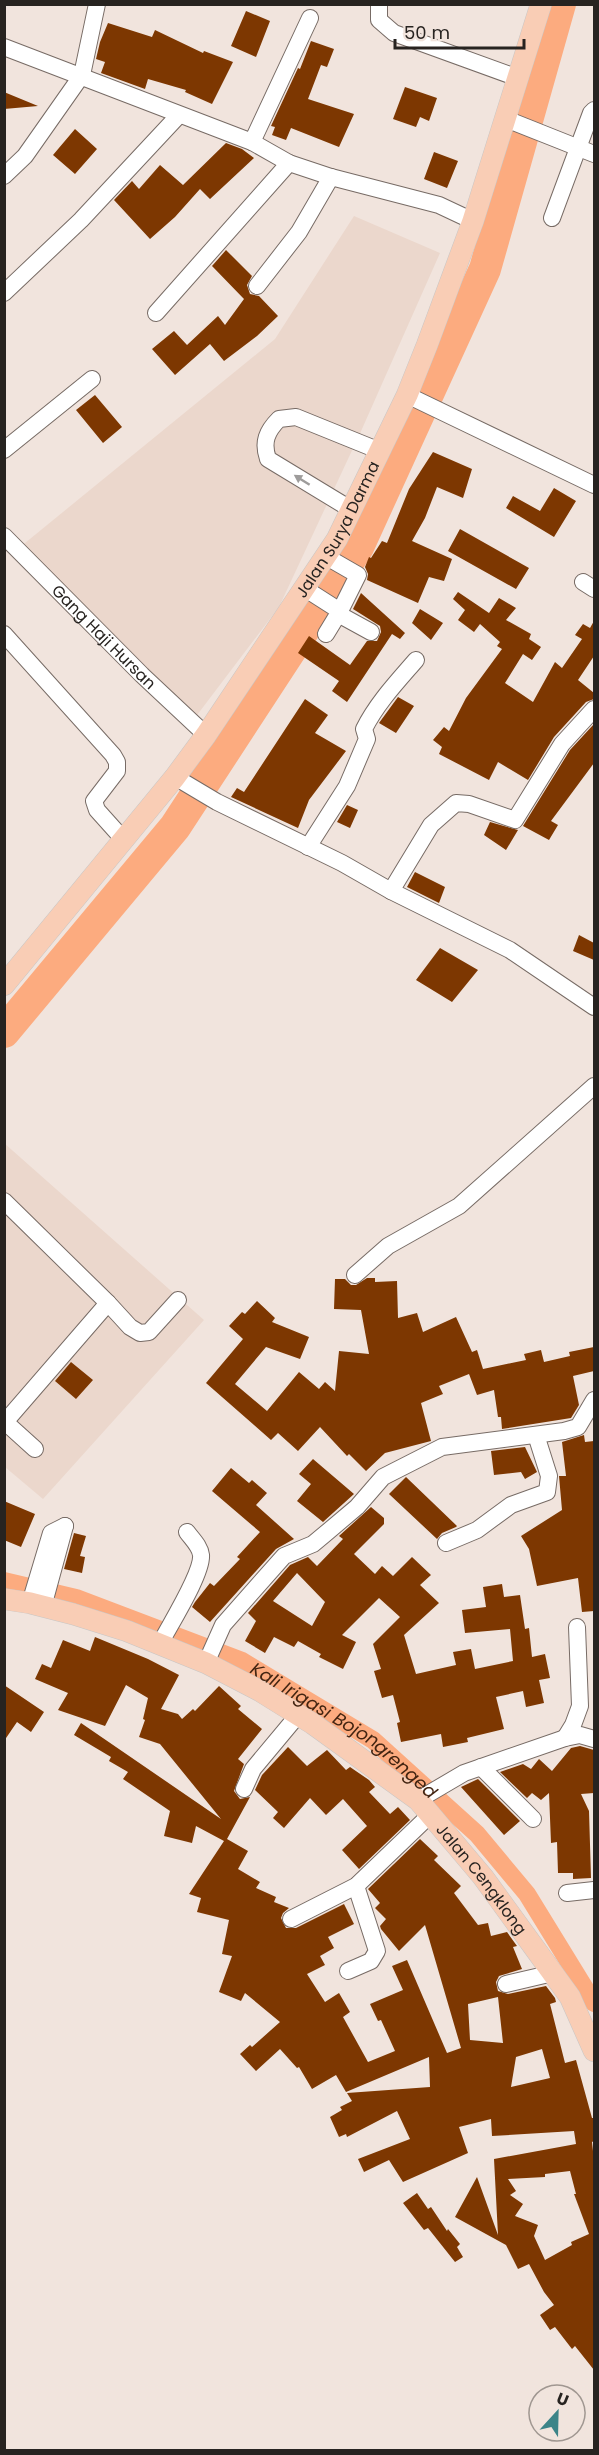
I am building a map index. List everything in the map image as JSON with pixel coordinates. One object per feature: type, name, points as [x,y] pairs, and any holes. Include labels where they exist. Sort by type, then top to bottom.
[{"type":"main road","name":"Jalan Surya Darma","points":[[4,985],[123,839],[182,782],[206,735],[309,592],[330,558],[380,451],[412,397],[473,221],[515,123],[518,78],[541,4]]},
{"type":"main road","name":"Jalan Cengklong","points":[[4,1599],[37,1599],[207,1658],[298,1715],[426,1803],[570,1997],[594,2051]]},
{"type":"street","points":[[4,176],[25,156],[82,75],[97,4]]},
{"type":"street","points":[[379,4],[379,20],[394,33],[518,78]]},
{"type":"street","points":[[252,142],[310,18]]},
{"type":"street","points":[[4,47],[252,142],[289,163],[332,177],[439,205],[473,221]]},
{"type":"street","points":[[552,218],[594,110]]},
{"type":"street","points":[[4,292],[81,220],[179,115]]},
{"type":"street","points":[[515,123],[594,154]]},
{"type":"street","points":[[156,313],[289,163]]},
{"type":"street","points":[[257,286],[299,232],[332,177]]},
{"type":"street","points":[[4,450],[92,379]]},
{"type":"street","points":[[412,397],[594,485]]},
{"type":"street","points":[[352,510],[268,459],[264,447],[269,430],[279,419],[296,417],[380,451]]},
{"type":"street","name":"Gang Haji Hursan","points":[[4,536],[142,675],[206,735]]},
{"type":"street","points":[[326,634],[358,575],[330,558]]},
{"type":"street","points":[[309,592],[371,632]]},
{"type":"street","points":[[4,634],[113,755],[117,762],[117,771],[94,801],[97,810],[123,839]]},
{"type":"street","points":[[308,847],[347,786],[367,739],[364,729],[370,717],[381,700],[416,660]]},
{"type":"street","points":[[391,891],[431,825],[456,803],[469,804],[515,820],[562,744],[594,709]]},
{"type":"street","points":[[182,782],[217,802],[510,950],[594,1007]]},
{"type":"street","points":[[355,1275],[388,1246],[459,1206],[594,1086]]},
{"type":"street","points":[[4,1201],[108,1302],[130,1327],[140,1333],[149,1332],[178,1300]]},
{"type":"street","points":[[35,1449],[5,1422],[108,1302]]},
{"type":"street","points":[[207,1658],[224,1625],[284,1556],[313,1544],[357,1507],[383,1477],[442,1447],[564,1431],[578,1427],[594,1400]]},
{"type":"street","points":[[446,1543],[477,1530],[511,1505],[547,1492],[549,1476],[536,1435]]},
{"type":"street","points":[[162,1641],[201,1562],[201,1553],[187,1532]]},
{"type":"street","points":[[37,1599],[51,1549]]},
{"type":"street","points":[[565,1738],[580,1706],[577,1627]]},
{"type":"street","points":[[244,1789],[253,1769],[298,1715]]},
{"type":"street","points":[[291,1919],[356,1886],[426,1803],[464,1773],[565,1738],[580,1735],[593,1739]]},
{"type":"street","points":[[481,1767],[533,1819]]},
{"type":"street","points":[[348,1971],[371,1960],[377,1951],[356,1886]]},
{"type":"street","points":[[567,1893],[594,1890]]},
{"type":"street","points":[[507,1984],[553,1972]]},
{"type":"shaded area","points":[[354,216],[440,253],[362,429],[279,607],[188,727],[14,552],[275,339]]},
{"type":"shaded area","points":[[4,1143],[204,1320],[43,1499],[5,1467]]},
{"type":"building","points":[[246,11],[270,21],[256,57],[231,46]]},
{"type":"building","points":[[108,23],[152,37],[155,30],[203,53],[204,51],[233,62],[212,104],[185,92],[186,90],[148,79],[145,89],[101,73],[105,62],[96,59]]},
{"type":"building","points":[[311,41],[334,49],[327,67],[321,65],[308,99],[354,114],[339,147],[291,128],[286,140],[272,135],[275,127],[271,126],[298,68],[300,69]]},
{"type":"building","points":[[405,87],[437,98],[429,121],[420,117],[416,127],[393,119]]},
{"type":"building","points":[[4,92],[38,106],[4,109]]},
{"type":"building","points":[[75,129],[97,149],[75,174],[53,155]]},
{"type":"building","points":[[226,143],[242,149],[254,158],[210,199],[200,189],[175,217],[150,239],[114,200],[132,181],[139,189],[160,165],[183,185]]},
{"type":"building","points":[[434,152],[458,161],[447,188],[424,179]]},
{"type":"building","points":[[226,250],[252,276],[247,285],[250,294],[259,296],[278,316],[257,336],[224,361],[210,344],[175,375],[152,349],[174,331],[187,345],[218,316],[225,325],[244,299],[212,266]]},
{"type":"building","points":[[95,395],[122,427],[103,443],[76,410]]},
{"type":"building","points":[[433,452],[472,469],[463,498],[437,487],[425,518],[412,541],[452,559],[444,581],[429,577],[418,603],[367,580],[368,574],[365,567],[369,557],[371,558],[382,541],[387,543],[409,489]]},
{"type":"building","points":[[554,488],[576,501],[554,537],[506,508],[513,496],[540,511]]},
{"type":"building","points":[[460,529],[529,568],[516,589],[448,551]]},
{"type":"building","points":[[458,592],[489,613],[499,598],[516,608],[506,620],[531,634],[529,639],[541,647],[532,660],[523,654],[505,683],[533,702],[555,662],[562,668],[582,639],[575,635],[583,624],[590,628],[594,621],[594,656],[578,680],[594,693],[594,699],[586,702],[554,737],[528,780],[498,762],[489,780],[439,754],[442,747],[433,740],[444,727],[449,731],[466,698],[502,649],[497,646],[500,642],[480,624],[474,632],[458,620],[465,610],[453,599]]},
{"type":"building","points":[[361,593],[405,633],[400,639],[392,634],[347,702],[332,691],[339,681],[298,653],[309,636],[350,665],[367,641],[377,641],[381,632],[380,626],[353,609]]},
{"type":"building","points":[[420,609],[443,623],[431,640],[412,623]]},
{"type":"building","points":[[398,697],[414,706],[396,733],[379,723]]},
{"type":"building","points":[[305,699],[328,715],[315,733],[346,751],[309,800],[298,828],[231,797],[237,788],[244,792]]},
{"type":"building","points":[[594,724],[594,763],[551,821],[558,825],[549,840],[523,826],[570,750]]},
{"type":"building","points":[[347,805],[358,810],[350,828],[337,822]]},
{"type":"building","points":[[490,822],[518,830],[506,850],[484,835]]},
{"type":"building","points":[[415,872],[445,887],[439,903],[407,887]]},
{"type":"building","points":[[579,935],[594,943],[594,960],[573,951]]},
{"type":"building","points":[[440,948],[478,970],[452,1002],[416,980]]},
{"type":"building","points":[[367,1278],[375,1278],[375,1282],[397,1281],[398,1318],[417,1313],[423,1332],[456,1317],[472,1352],[477,1350],[483,1369],[526,1360],[524,1354],[541,1350],[544,1362],[570,1356],[569,1352],[594,1347],[594,1371],[573,1376],[579,1405],[571,1418],[502,1429],[494,1390],[477,1395],[469,1374],[439,1386],[443,1394],[421,1403],[431,1441],[385,1453],[366,1471],[349,1454],[347,1456],[320,1427],[298,1451],[278,1433],[271,1440],[206,1383],[243,1339],[229,1326],[257,1301],[275,1318],[272,1322],[309,1337],[300,1359],[266,1347],[235,1384],[267,1411],[299,1372],[319,1389],[325,1382],[335,1391],[339,1351],[369,1354],[361,1310],[334,1309],[335,1279],[345,1279],[351,1285],[356,1285]]},
{"type":"building","points":[[71,1362],[93,1380],[76,1399],[55,1381]]},
{"type":"building","points":[[584,1435],[585,1442],[594,1441],[594,1611],[582,1612],[578,1578],[537,1586],[529,1549],[521,1536],[562,1510],[559,1476],[566,1476],[562,1442]]},
{"type":"building","points":[[525,1447],[537,1472],[525,1479],[521,1472],[494,1475],[491,1451]]},
{"type":"building","points":[[313,1459],[354,1494],[323,1522],[297,1501],[311,1484],[299,1474]]},
{"type":"building","points":[[231,1468],[249,1483],[252,1480],[267,1493],[256,1505],[294,1539],[276,1549],[210,1622],[192,1607],[210,1583],[214,1586],[240,1559],[237,1557],[260,1532],[212,1491]]},
{"type":"building","points":[[406,1477],[457,1526],[442,1533],[437,1539],[389,1494]]},
{"type":"building","points":[[4,1501],[35,1514],[21,1547],[4,1540]]},
{"type":"building","points":[[371,1507],[384,1518],[384,1524],[354,1554],[375,1574],[382,1566],[393,1576],[412,1557],[431,1575],[420,1585],[439,1603],[404,1635],[416,1674],[456,1665],[453,1652],[471,1649],[475,1669],[513,1661],[510,1629],[465,1633],[462,1610],[486,1607],[483,1587],[502,1584],[504,1597],[520,1595],[525,1629],[529,1628],[532,1657],[545,1654],[550,1678],[539,1680],[544,1703],[526,1707],[523,1691],[496,1697],[504,1729],[467,1738],[468,1742],[443,1747],[441,1734],[401,1742],[397,1723],[400,1722],[393,1695],[382,1698],[374,1671],[381,1669],[373,1644],[400,1617],[379,1598],[342,1635],[356,1642],[343,1669],[319,1657],[321,1654],[298,1641],[294,1647],[274,1637],[265,1653],[245,1641],[256,1621],[248,1613],[290,1565],[308,1557],[317,1566],[343,1539],[339,1536]],"holes":[[[297,1573],[325,1602],[312,1626],[273,1601]]]},
{"type":"building","points":[[74,1533],[86,1536],[80,1556],[85,1557],[82,1573],[64,1569]]},
{"type":"building","points":[[95,1637],[148,1659],[179,1675],[161,1709],[178,1714],[182,1719],[193,1709],[195,1711],[219,1686],[241,1706],[238,1709],[262,1729],[238,1759],[244,1764],[234,1791],[240,1799],[250,1797],[227,1839],[248,1851],[238,1869],[260,1882],[256,1888],[276,1897],[274,1902],[289,1908],[281,1918],[286,1928],[296,1928],[344,1904],[354,1924],[328,1937],[334,1948],[320,1956],[325,1965],[307,1974],[325,2002],[339,1993],[350,2012],[343,2017],[368,2062],[395,2051],[381,2020],[378,2021],[370,2004],[403,1990],[392,1966],[407,1960],[447,2053],[461,2048],[425,1925],[399,1951],[381,1929],[380,1926],[386,1919],[375,1908],[380,1903],[368,1889],[420,1839],[438,1856],[434,1860],[461,1886],[454,1893],[478,1925],[488,1923],[491,1936],[507,1932],[517,1946],[513,1947],[522,1969],[499,1976],[496,1982],[498,1991],[508,1994],[546,1986],[555,1998],[556,2002],[550,2004],[565,2063],[576,2060],[592,2118],[594,2118],[594,2141],[592,2142],[594,2160],[594,2370],[575,2346],[572,2349],[555,2327],[550,2330],[540,2315],[554,2305],[529,2264],[518,2269],[506,2245],[455,2217],[477,2177],[498,2235],[494,2159],[576,2144],[574,2131],[492,2136],[491,2119],[459,2127],[468,2153],[403,2182],[389,2160],[364,2172],[358,2159],[410,2139],[397,2111],[347,2137],[346,2134],[339,2137],[330,2117],[342,2110],[340,2107],[352,2101],[347,2093],[430,2087],[429,2057],[346,2092],[336,2075],[312,2089],[299,2067],[297,2068],[280,2049],[256,2071],[240,2054],[250,2045],[252,2047],[280,2022],[245,1993],[241,2001],[219,1992],[232,1956],[222,1954],[229,1920],[197,1912],[201,1898],[189,1894],[224,1841],[196,1826],[192,1843],[164,1836],[170,1811],[123,1779],[128,1772],[109,1761],[111,1757],[74,1735],[81,1723],[221,1819],[160,1744],[139,1737],[145,1720],[143,1719],[148,1698],[126,1685],[105,1726],[58,1710],[68,1693],[35,1679],[42,1664],[51,1668],[63,1640],[90,1651]],"holes":[[[498,1997],[503,2043],[470,2040],[468,2004]],[[542,2049],[550,2078],[511,2087],[516,2057]],[[570,2171],[576,2194],[574,2194],[589,2234],[571,2242],[572,2245],[545,2260],[534,2236],[538,2225],[515,2216],[523,2204],[510,2195],[516,2191],[508,2179],[545,2177],[545,2174]]]},
{"type":"building","points":[[4,1685],[44,1712],[31,1732],[17,1722],[4,1741]]},
{"type":"building","points":[[580,1746],[594,1750],[594,1793],[581,1794],[589,1811],[591,1878],[573,1879],[573,1873],[558,1873],[557,1842],[551,1843],[549,1793],[541,1800],[532,1793],[527,1798],[500,1772],[523,1764],[531,1769],[539,1759],[552,1771],[571,1748]]},
{"type":"building","points":[[288,1747],[307,1766],[327,1750],[346,1770],[350,1767],[369,1780],[375,1787],[369,1792],[390,1814],[398,1807],[410,1820],[359,1869],[342,1850],[367,1826],[343,1799],[326,1815],[310,1798],[284,1828],[273,1818],[278,1812],[255,1790],[262,1775]]},
{"type":"building","points":[[478,1779],[520,1821],[504,1835],[461,1787]]},
{"type":"building","points":[[417,2193],[428,2209],[431,2207],[447,2231],[448,2229],[460,2244],[457,2247],[463,2257],[455,2262],[428,2228],[424,2230],[403,2203]]},
{"type":"waterway","points":[[4,1032],[175,827],[358,547],[485,269],[560,4]]},
{"type":"waterway","name":"Kali Irigasi Bojongrenged","points":[[4,1581],[76,1598],[242,1661],[373,1740],[477,1834],[527,1894],[594,2003]]}]
